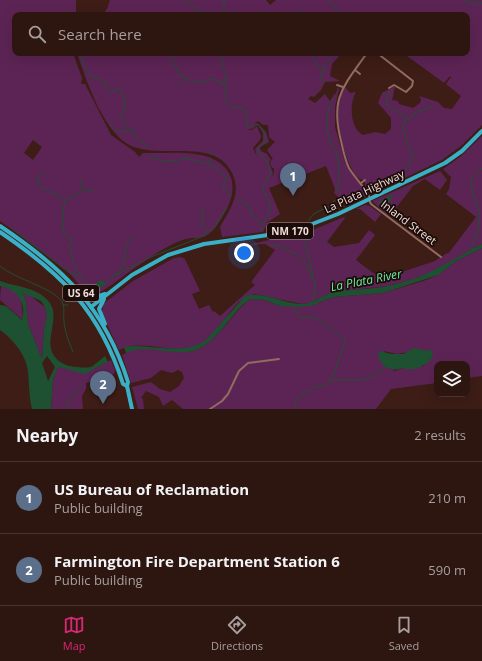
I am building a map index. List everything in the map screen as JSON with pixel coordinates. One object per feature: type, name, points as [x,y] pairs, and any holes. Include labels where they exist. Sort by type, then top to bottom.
[{"type":"highway","name":"La Plata Highway","points":[[91,307],[146,266],[183,250],[213,242],[268,235],[298,229],[324,220],[445,163],[462,151],[482,131]]},
{"type":"highway","name":"US 64","points":[[0,226],[38,252],[66,277],[91,307],[114,347],[124,370],[128,382],[127,386],[132,409]]},
{"type":"highway","name":"US 64","points":[[0,232],[42,262],[61,279],[86,309],[98,327],[113,355],[123,384],[127,386]]},
{"type":"highway","points":[[66,277],[86,296],[91,298],[101,296],[114,286],[118,286]]},
{"type":"highway","points":[[61,279],[83,302],[91,307],[92,314],[98,327]]},
{"type":"highway","points":[[114,347],[115,344],[100,309],[103,301],[117,290],[118,286]]},
{"type":"street","name":"Inland Street","points":[[365,56],[343,87],[336,108],[337,126],[348,165],[361,183],[371,204],[441,257]]},
{"type":"street","points":[[381,56],[414,81],[412,86],[406,92],[395,86],[389,88]]},
{"type":"street","points":[[355,70],[360,74]]},
{"type":"street","points":[[337,85],[343,87]]},
{"type":"street","points":[[361,183],[365,180]]},
{"type":"street","points":[[210,409],[222,401],[228,394],[239,372],[248,363],[279,359]]},
{"type":"shaded area","points":[[0,0],[76,0],[76,12],[12,12],[12,56],[74,56],[82,78],[81,84],[85,84],[111,135],[135,152],[139,157],[143,153],[183,153],[203,155],[212,158],[227,169],[231,176],[231,200],[224,215],[211,232],[205,236],[186,239],[168,247],[101,292],[91,295],[88,294],[62,267],[0,221]],"holes":[[[33,140],[42,147],[33,160],[24,153]]]},
{"type":"shaded area","points":[[110,0],[266,0],[270,5],[276,0],[482,0],[482,125],[462,145],[442,160],[371,194],[365,185],[365,181],[356,175],[348,160],[344,151],[338,124],[338,106],[345,87],[350,93],[356,92],[352,103],[353,122],[355,127],[363,135],[375,132],[385,134],[391,129],[391,118],[378,103],[382,93],[393,87],[395,87],[392,100],[398,101],[399,104],[413,108],[420,103],[421,99],[419,96],[438,102],[444,108],[452,109],[461,96],[446,84],[451,77],[450,76],[444,83],[407,56],[470,56],[470,12],[104,12]]},
{"type":"shaded area","points":[[78,56],[339,56],[332,64],[330,76],[340,81],[325,82],[321,90],[314,97],[311,96],[308,99],[315,103],[325,94],[330,101],[335,93],[335,96],[338,87],[339,88],[335,107],[335,127],[345,162],[363,188],[366,196],[346,204],[334,193],[335,189],[326,166],[269,188],[280,214],[268,222],[263,232],[222,237],[220,227],[231,207],[235,194],[236,186],[231,171],[222,161],[211,155],[197,152],[152,150],[138,148],[126,143],[117,136],[109,126],[102,115],[90,89]],"holes":[[[258,121],[263,125],[268,125],[269,137],[275,142],[267,150],[273,159],[270,163],[272,168],[274,168],[274,173],[271,178],[273,173],[269,162],[271,160],[267,154],[261,151],[260,147],[269,142],[266,132],[257,123],[254,124]],[[255,125],[258,125],[263,133],[263,141],[255,149],[257,156],[253,148],[260,140],[261,136],[257,126],[252,130],[248,130],[253,128]]]},
{"type":"shaded area","points":[[482,136],[482,244],[434,271],[414,279],[388,286],[333,292],[310,303],[302,304],[254,294],[238,303],[215,332],[205,341],[191,348],[170,349],[139,346],[119,350],[102,314],[103,304],[133,281],[174,258],[181,257],[185,259],[200,291],[192,294],[199,309],[209,305],[213,312],[214,311],[220,316],[255,285],[251,282],[275,250],[265,244],[248,245],[303,234],[344,217],[345,218],[327,242],[334,247],[359,243],[369,230],[375,235],[356,260],[373,273],[384,278],[435,261],[447,253],[448,254],[476,217],[446,194],[449,189],[451,177],[443,169],[460,157]]},
{"type":"shaded area","points":[[440,171],[447,180],[440,190],[425,179],[413,186],[396,208],[386,214],[372,201]]},
{"type":"shaded area","points":[[393,194],[386,208],[379,204],[379,202]]},
{"type":"shaded area","points":[[365,205],[370,206],[381,214],[375,222],[360,209],[356,209]]},
{"type":"shaded area","points":[[482,244],[482,248],[456,261],[438,275],[383,293],[334,297],[319,302],[315,305],[301,307],[280,306],[265,300],[250,299],[237,311],[218,334],[204,346],[196,350],[179,352],[143,349],[126,353],[124,347],[146,346],[178,349],[189,348],[208,338],[245,296],[260,295],[287,302],[306,304],[333,292],[393,285],[424,275]]},
{"type":"shaded area","points":[[482,248],[482,376],[470,378],[470,361],[434,361],[434,383],[391,389],[376,409],[183,409],[172,400],[163,406],[159,397],[146,391],[141,398],[143,399],[144,409],[138,409],[132,387],[151,382],[160,389],[170,392],[179,386],[184,378],[182,372],[178,370],[172,373],[161,370],[151,378],[131,383],[122,355],[130,350],[144,348],[186,352],[202,347],[209,343],[221,331],[250,299],[265,300],[280,306],[314,305],[334,297],[383,293],[438,275],[456,261]],"holes":[[[419,350],[429,351],[424,366],[403,368],[394,371],[384,351],[397,354]]]},
{"type":"shaded area","points":[[100,280],[106,284],[96,291],[92,291],[91,288]]},
{"type":"shaded area","points":[[0,281],[33,290],[49,302],[53,310],[51,335],[52,352],[57,359],[66,365],[80,367],[91,367],[105,356],[108,362],[84,374],[60,367],[57,369],[53,380],[51,409],[32,409],[28,371],[25,359],[10,338],[0,330],[0,305],[6,306],[22,320],[22,302],[11,290],[0,286]],"holes":[[[23,293],[41,301],[45,307],[47,317],[44,328],[42,359],[28,324],[26,302]],[[47,356],[55,367],[48,381],[42,363]]]},
{"type":"shaded area","points":[[1,286],[12,289],[21,298],[23,320],[0,300]]},
{"type":"shaded area","points":[[23,293],[29,295],[45,307],[47,317],[44,328],[42,359],[28,324],[26,302]]},
{"type":"shaded area","points":[[414,348],[428,351],[431,349],[433,357],[427,363],[415,369],[391,369],[382,363],[378,355],[380,351],[392,354],[403,354]]},
{"type":"shaded area","points":[[111,360],[115,370],[114,374],[104,377],[104,379],[86,383],[86,389],[82,396],[83,409],[51,409],[53,380],[57,369],[60,367],[94,369]]},
{"type":"waterway","points":[[183,0],[202,12]]},
{"type":"waterway","points":[[224,0],[224,12]]},
{"type":"waterway","points":[[328,0],[338,12]]},
{"type":"waterway","points":[[464,0],[471,4],[482,3]]},
{"type":"waterway","points":[[299,8],[300,12]]},
{"type":"waterway","points":[[80,56],[90,76],[104,81],[108,90],[111,92],[119,89],[121,90],[126,104],[121,116],[126,126],[133,129],[135,137],[149,147]]},
{"type":"waterway","points":[[170,56],[180,75],[186,79],[203,83],[210,79],[222,82],[223,86]]},
{"type":"waterway","points":[[223,56],[222,64],[226,78],[225,94],[227,101],[232,107],[240,107],[245,109],[248,127],[252,128],[258,124],[264,131],[265,142],[259,147],[257,152],[267,161],[271,173],[262,189],[270,204],[270,211],[260,230]]},
{"type":"waterway","points":[[312,56],[322,71]]},
{"type":"waterway","points":[[324,82],[321,78],[325,65],[332,56]]},
{"type":"waterway","points":[[178,86],[185,80]]},
{"type":"waterway","points":[[388,189],[386,183],[387,179],[405,170],[414,155],[407,144],[403,127],[406,120],[404,116],[386,104],[389,91]]},
{"type":"waterway","points":[[333,98],[330,103],[327,127],[329,139],[331,145],[336,151],[338,162],[339,177],[337,192]]},
{"type":"waterway","points":[[406,120],[411,118],[413,114],[433,106]]},
{"type":"waterway","points":[[111,125],[119,131],[127,131],[129,129]]},
{"type":"waterway","points":[[211,154],[213,150]]},
{"type":"waterway","points":[[149,157],[167,162],[186,158],[217,168],[226,178],[223,187],[231,197]]},
{"type":"waterway","points":[[209,164],[211,159]]},
{"type":"waterway","points":[[470,250],[478,232],[479,223],[479,213],[471,180],[482,168]]},
{"type":"waterway","points":[[45,171],[37,178],[39,186],[64,199]]},
{"type":"waterway","points":[[81,179],[81,191],[65,200],[63,225],[64,234],[72,239],[69,247],[73,262],[80,275],[92,288]]},
{"type":"waterway","points":[[83,189],[88,191],[93,190]]},
{"type":"waterway","points":[[238,199],[248,205],[252,215],[262,224]]},
{"type":"waterway","points":[[309,220],[314,214],[329,206],[335,200]]},
{"type":"waterway","points":[[207,232],[214,228],[227,207]]},
{"type":"waterway","points":[[114,276],[151,257],[206,235],[207,232],[202,226],[202,208]]},
{"type":"waterway","points":[[12,229],[66,270],[80,277]]},
{"type":"waterway","points":[[307,235],[306,249],[313,277]]},
{"type":"waterway","points":[[105,283],[114,276],[122,266],[125,259],[126,247],[133,236]]},
{"type":"waterway","points":[[270,245],[280,246],[297,255],[305,263],[315,283],[314,301]]},
{"type":"waterway","points":[[0,266],[7,271],[45,289],[59,299],[64,306],[65,330],[73,352]]},
{"type":"waterway","points":[[63,305],[68,305]]},
{"type":"waterway","points":[[293,306],[299,317],[315,318],[330,327],[345,341],[334,374],[325,385],[314,387],[300,395],[295,403],[297,409]]},
{"type":"waterway","points":[[330,380],[362,380],[373,376],[385,367]]},
{"type":"waterway","points":[[66,409],[69,400],[81,387]]},
{"type":"place","name":"US Bureau of Reclamation","points":[[293,196]]},
{"type":"place","name":"Farmington Fire Department Station 6","points":[[103,404]]},
{"type":"water label","name":"La Plata River","points":[[366,280]]}]
